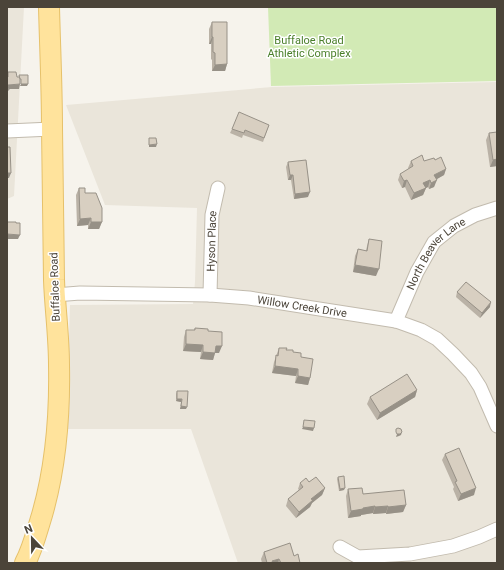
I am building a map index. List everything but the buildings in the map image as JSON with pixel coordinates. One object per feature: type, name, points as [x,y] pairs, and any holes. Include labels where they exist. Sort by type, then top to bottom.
[{"type":"main road","name":"Buffaloe Road","points":[[25,563],[44,508],[55,454],[57,429],[59,364],[55,295],[50,7]]},
{"type":"street","points":[[7,131],[52,129]]},
{"type":"street","name":"Hyson Place","points":[[210,295],[212,215],[218,188]]},
{"type":"street","name":"North Beaver Lane","points":[[396,321],[416,272],[434,242],[454,226],[475,215],[497,208]]},
{"type":"street","name":"Willow Creek Drive","points":[[55,295],[80,293],[210,295],[249,298],[396,321],[422,330],[437,339],[453,354],[471,373],[480,387],[497,426]]},
{"type":"street","points":[[340,547],[358,557],[410,554],[453,546],[497,529]]},
{"type":"shaded area","points":[[7,7],[24,7],[14,196],[7,199]]},
{"type":"shaded area","points":[[497,82],[497,563],[238,563],[191,429],[66,429],[70,305],[193,304],[197,208],[105,205],[66,105],[272,87]]},
{"type":"green space","name":"Buffaloe Road Athletic Complex","points":[[268,7],[497,7],[497,81],[271,86]]}]
